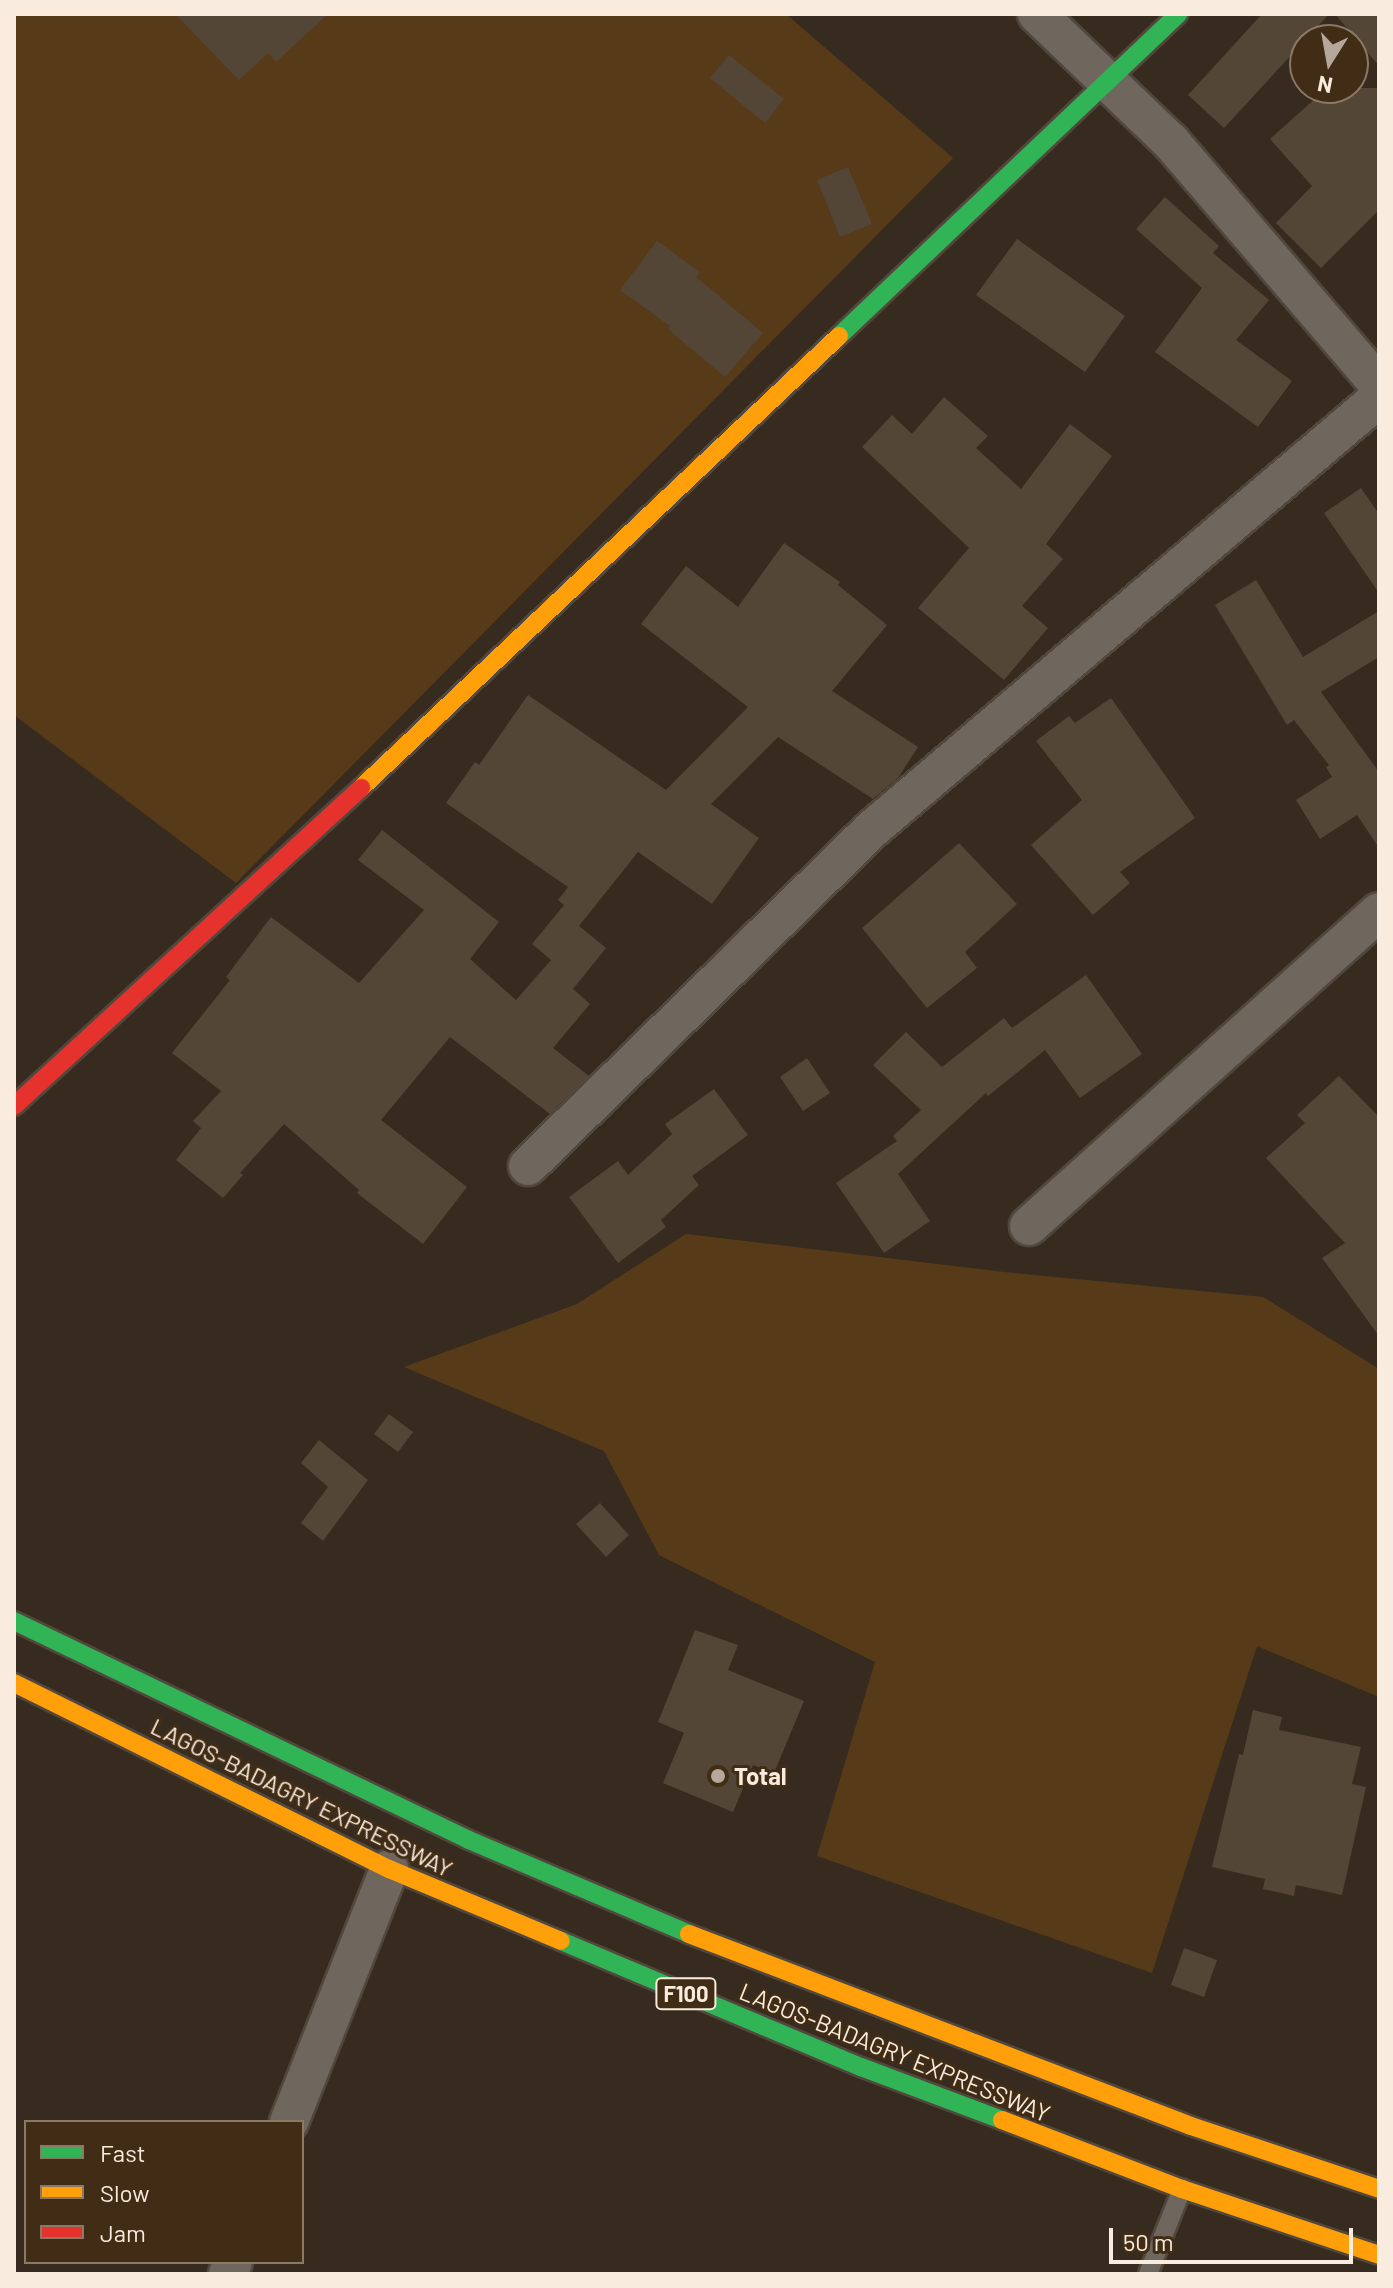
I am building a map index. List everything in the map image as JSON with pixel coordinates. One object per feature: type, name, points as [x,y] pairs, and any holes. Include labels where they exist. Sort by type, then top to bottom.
[{"type":"main road","points":[[14,1106],[403,750],[1178,14]]},
{"type":"main road","name":"LAGOS-BADAGRY EXPRESSWAY","points":[[14,1621],[469,1840],[658,1922],[1148,2110],[1379,2189]]},
{"type":"main road","name":"LAGOS-BADAGRY EXPRESSWAY","points":[[14,1683],[389,1869],[861,2067],[1182,2189],[1379,2255]]},
{"type":"street","points":[[1037,14],[1171,142],[1379,385]]},
{"type":"street","points":[[528,1166],[871,830],[1379,398]]},
{"type":"street","points":[[1029,1226],[1379,912]]},
{"type":"street","points":[[290,2120],[389,1869]]},
{"type":"lane","points":[[1148,2274],[1182,2189]]},
{"type":"shaded area","points":[[14,14],[786,14],[953,158],[236,883],[14,715]]},
{"type":"shaded area","points":[[686,1234],[1004,1272],[1263,1297],[1379,1369],[1379,1697],[1257,1646],[1152,1973],[817,1856],[875,1662],[659,1555],[604,1451],[404,1367],[577,1304]]},
{"type":"building","points":[[175,14],[328,14],[276,62],[268,53],[239,80]]},
{"type":"building","points":[[1262,14],[1329,14],[1320,24],[1289,24],[1289,57],[1224,128],[1188,95]]},
{"type":"building","points":[[1335,14],[1379,14],[1379,66],[1369,54],[1369,24],[1343,24]]},
{"type":"building","points":[[729,55],[784,99],[765,123],[710,78]]},
{"type":"building","points":[[1369,88],[1379,88],[1379,210],[1321,268],[1276,223],[1312,186],[1270,139],[1309,104],[1369,104]]},
{"type":"building","points":[[848,167],[872,224],[840,237],[817,180]]},
{"type":"building","points":[[1165,197],[1219,246],[1213,253],[1269,300],[1236,340],[1292,381],[1258,427],[1155,352],[1202,288],[1136,229]]},
{"type":"building","points":[[1017,239],[1125,316],[1085,372],[976,295]]},
{"type":"building","points":[[657,241],[700,272],[696,277],[763,333],[725,377],[668,329],[670,326],[620,290]]},
{"type":"building","points":[[944,397],[988,436],[976,448],[1021,489],[1070,424],[1112,456],[1046,544],[1063,559],[1022,606],[1048,628],[1004,680],[918,608],[969,548],[862,447],[892,415],[912,434]]},
{"type":"building","points":[[1361,488],[1379,514],[1379,593],[1324,513]]},
{"type":"building","points":[[784,543],[840,582],[838,585],[887,625],[832,691],[918,747],[898,778],[873,799],[778,737],[711,804],[759,838],[712,904],[638,852],[579,926],[606,948],[573,989],[590,1004],[553,1048],[589,1076],[550,1114],[450,1037],[381,1120],[467,1187],[423,1244],[357,1193],[359,1190],[284,1124],[240,1173],[243,1175],[223,1198],[176,1160],[201,1128],[193,1121],[221,1091],[172,1053],[230,980],[226,977],[271,917],[359,983],[424,910],[358,860],[382,830],[499,922],[470,959],[516,1000],[551,960],[532,944],[564,905],[558,900],[568,887],[446,803],[475,762],[479,765],[528,695],[666,790],[748,707],[641,624],[686,566],[738,607]]},
{"type":"building","points":[[1256,580],[1303,657],[1379,611],[1379,657],[1321,692],[1379,772],[1379,848],[1357,815],[1320,839],[1296,800],[1332,777],[1326,767],[1329,765],[1294,720],[1287,725],[1215,605]]},
{"type":"building","points":[[1111,698],[1195,818],[1120,872],[1130,883],[1093,915],[1031,845],[1082,800],[1036,741],[1069,716],[1075,723]]},
{"type":"building","points":[[959,843],[1017,904],[965,952],[977,968],[927,1008],[862,928]]},
{"type":"building","points":[[1086,975],[1142,1054],[1080,1098],[1045,1050],[988,1096],[986,1093],[898,1174],[930,1221],[884,1253],[836,1183],[897,1141],[893,1136],[921,1110],[873,1065],[906,1032],[942,1067],[1004,1018],[1012,1028]]},
{"type":"building","points":[[807,1058],[830,1093],[803,1111],[780,1077]]},
{"type":"building","points":[[1339,1076],[1379,1117],[1379,1336],[1322,1258],[1345,1243],[1266,1158],[1305,1123],[1297,1115]]},
{"type":"building","points":[[714,1089],[748,1135],[692,1176],[699,1185],[661,1220],[666,1227],[618,1263],[569,1197],[618,1161],[628,1175],[672,1134],[665,1124]]},
{"type":"building","points":[[389,1414],[413,1432],[398,1452],[374,1434]]},
{"type":"building","points":[[319,1440],[368,1480],[323,1541],[301,1523],[328,1487],[301,1463]]},
{"type":"building","points":[[600,1503],[629,1535],[606,1557],[576,1524]]},
{"type":"building","points":[[695,1630],[738,1645],[728,1670],[804,1701],[774,1773],[753,1765],[733,1812],[663,1783],[684,1733],[658,1722]]},
{"type":"building","points":[[1253,1710],[1282,1717],[1279,1730],[1361,1747],[1352,1784],[1366,1787],[1342,1895],[1296,1885],[1294,1896],[1263,1889],[1265,1879],[1212,1867],[1239,1754],[1243,1755]]},
{"type":"building","points":[[1184,1948],[1217,1960],[1204,1997],[1171,1985]]},
{"type":"traffic: fast","points":[[839,336],[1178,14]]},
{"type":"traffic: fast","points":[[14,1621],[469,1840],[689,1934]]},
{"type":"traffic: fast","points":[[561,1941],[861,2067],[1002,2120]]},
{"type":"traffic: slow","points":[[361,788],[839,336]]},
{"type":"traffic: slow","points":[[14,1683],[389,1869],[561,1941]]},
{"type":"traffic: slow","points":[[689,1934],[1191,2126],[1379,2189]]},
{"type":"traffic: slow","points":[[1002,2120],[1182,2189],[1379,2255]]},
{"type":"traffic: jam","points":[[14,1106],[361,788]]},
{"type":"place","name":"Total","points":[[718,1776]]}]
